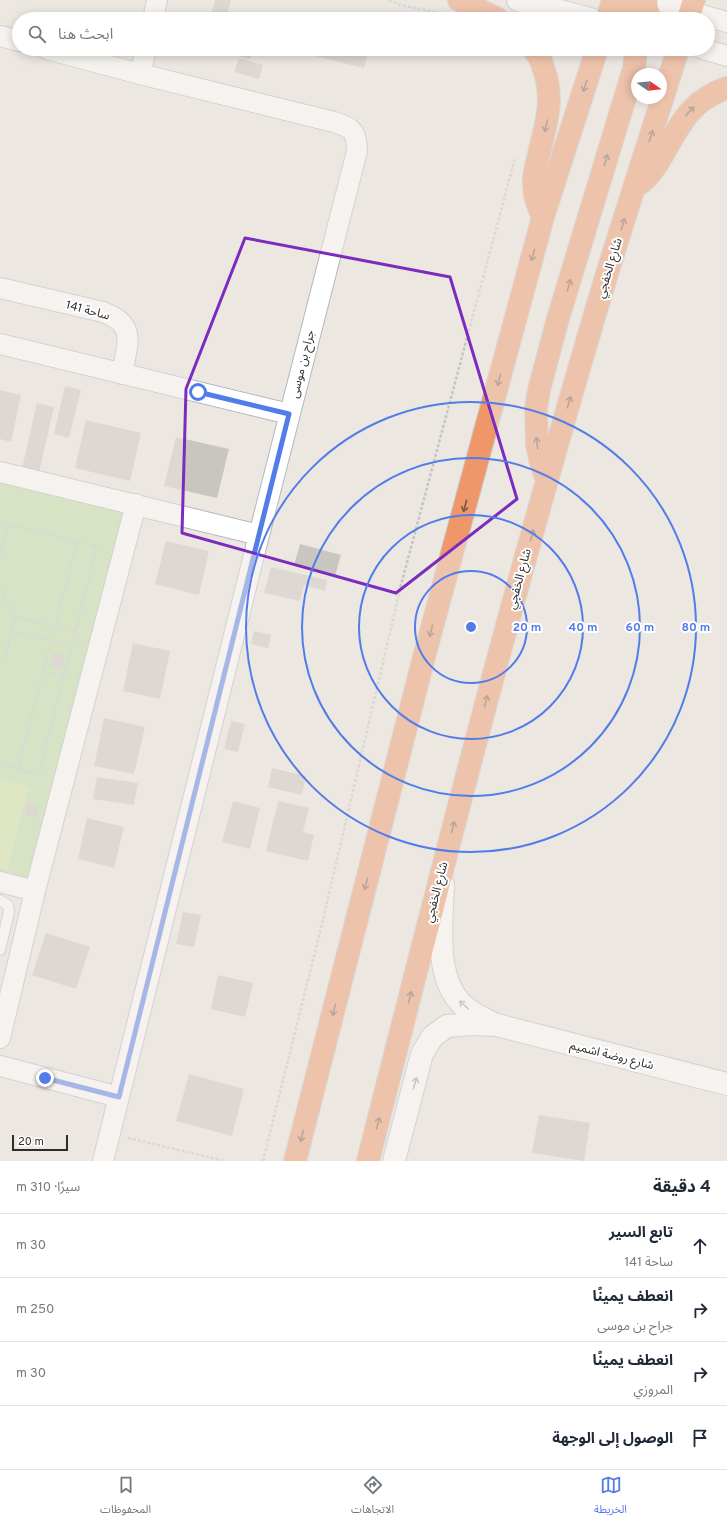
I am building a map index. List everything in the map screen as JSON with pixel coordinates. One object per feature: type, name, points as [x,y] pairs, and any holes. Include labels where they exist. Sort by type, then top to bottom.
[{"type":"highway","points":[[609,12],[613,0]]},
{"type":"highway","points":[[623,0],[629,12]]},
{"type":"highway","points":[[646,0],[648,12]]},
{"type":"highway","points":[[452,7],[471,12]]},
{"type":"highway","points":[[539,56],[547,80],[550,109],[535,173],[534,184],[538,207],[543,217]]},
{"type":"highway","points":[[295,1161],[422,665],[543,217],[595,56]]},
{"type":"highway","points":[[547,480],[540,463],[537,445],[536,408],[539,390],[557,322],[634,68],[635,56]]},
{"type":"highway","name":"شارع الخفجي","points":[[368,1161],[486,700],[547,480],[590,328],[676,56]]},
{"type":"highway","points":[[635,186],[653,171],[682,121],[691,110],[702,100],[715,92],[727,88]]},
{"type":"street","points":[[154,12],[157,0]]},
{"type":"street","points":[[518,0],[563,12]]},
{"type":"street","points":[[646,0],[690,10]]},
{"type":"street","points":[[715,18],[727,22]]},
{"type":"street","points":[[0,36],[12,39]]},
{"type":"street","points":[[715,53],[727,56]]},
{"type":"street","name":"جراح بن موسى","points":[[74,56],[334,122],[344,125],[353,131],[357,140],[357,151],[289,414],[103,1161]]},
{"type":"street","points":[[140,74],[144,56]]},
{"type":"street","name":"ساحة 141","points":[[0,288],[103,312],[121,321],[127,331],[127,342],[122,374]]},
{"type":"street","points":[[0,344],[289,414]]},
{"type":"street","points":[[0,472],[259,535]]},
{"type":"street","points":[[0,1038],[35,891],[136,504]]},
{"type":"street","name":"شارع روضة اشميم","points":[[443,865],[441,930],[442,956],[446,978],[456,997],[465,1007],[497,1025]]},
{"type":"street","points":[[0,882],[35,891]]},
{"type":"street","name":"شارع روضة اشميم","points":[[394,1161],[422,1054],[432,1037],[447,1026],[472,1024],[497,1025],[727,1084]]},
{"type":"street","points":[[0,1066],[119,1097]]},
{"type":"lane","points":[[0,900],[8,905],[9,912],[0,950]]},
{"type":"path","points":[[389,0],[401,5],[452,7]]},
{"type":"path","points":[[264,1161],[322,924],[401,585],[516,156]]},
{"type":"path","points":[[0,522],[97,546],[39,774]]},
{"type":"path","points":[[0,557],[8,525]]},
{"type":"path","points":[[18,768],[77,542]]},
{"type":"path","points":[[0,589],[14,616],[5,660],[0,664]]},
{"type":"path","points":[[14,616],[88,635]]},
{"type":"path","points":[[12,631],[84,649]]},
{"type":"path","points":[[44,672],[64,677]]},
{"type":"path","points":[[0,764],[52,777]]},
{"type":"path","points":[[110,1134],[225,1161]]},
{"type":"highlighted area","points":[[245,238],[450,277],[517,499],[396,593],[182,533],[186,389]]},
{"type":"green space","points":[[0,480],[125,510],[32,882],[0,874]]},
{"type":"green space","points":[[0,779],[29,787],[7,870],[0,868]]},
{"type":"building","points":[[215,0],[231,0],[228,12],[212,12]]},
{"type":"building","points":[[239,56],[251,56],[250,59]]},
{"type":"building","points":[[314,56],[367,56],[364,68]]},
{"type":"building","points":[[239,58],[263,65],[259,79],[234,72]]},
{"type":"building","points":[[65,386],[81,390],[69,438],[54,434]]},
{"type":"building","points":[[0,390],[21,395],[11,442],[0,439]]},
{"type":"building","points":[[37,403],[54,407],[38,477],[21,473]]},
{"type":"building","points":[[86,420],[141,433],[130,481],[75,468]]},
{"type":"building","points":[[176,437],[229,449],[217,498],[164,486]]},
{"type":"building","points":[[166,541],[209,551],[199,595],[155,584]]},
{"type":"building","points":[[300,544],[341,555],[335,576],[294,565]]},
{"type":"building","points":[[271,567],[327,580],[325,591],[304,585],[300,601],[264,593]]},
{"type":"building","points":[[254,631],[271,635],[268,648],[251,644]]},
{"type":"building","points":[[133,643],[170,651],[160,699],[123,691]]},
{"type":"building","points":[[53,653],[65,656],[61,670],[49,666]]},
{"type":"building","points":[[104,718],[145,727],[134,774],[94,766]]},
{"type":"building","points":[[231,721],[245,724],[238,752],[224,749]]},
{"type":"building","points":[[272,768],[306,776],[302,795],[268,787]]},
{"type":"building","points":[[97,777],[138,783],[134,805],[93,799]]},
{"type":"building","points":[[233,801],[260,808],[250,849],[222,842]]},
{"type":"building","points":[[278,801],[309,808],[303,832],[314,835],[308,861],[266,851]]},
{"type":"building","points":[[28,802],[39,805],[36,818],[25,815]]},
{"type":"building","points":[[87,818],[124,827],[114,868],[78,859]]},
{"type":"building","points":[[183,912],[201,915],[194,947],[176,944]]},
{"type":"building","points":[[46,933],[90,947],[76,989],[32,975]]},
{"type":"building","points":[[218,975],[253,983],[245,1017],[211,1009]]},
{"type":"building","points":[[189,1074],[244,1089],[232,1136],[176,1121]]},
{"type":"building","points":[[539,1115],[590,1123],[584,1161],[532,1153]]},
{"type":"route","points":[[45,1078],[119,1097],[289,414],[198,392]]}]
